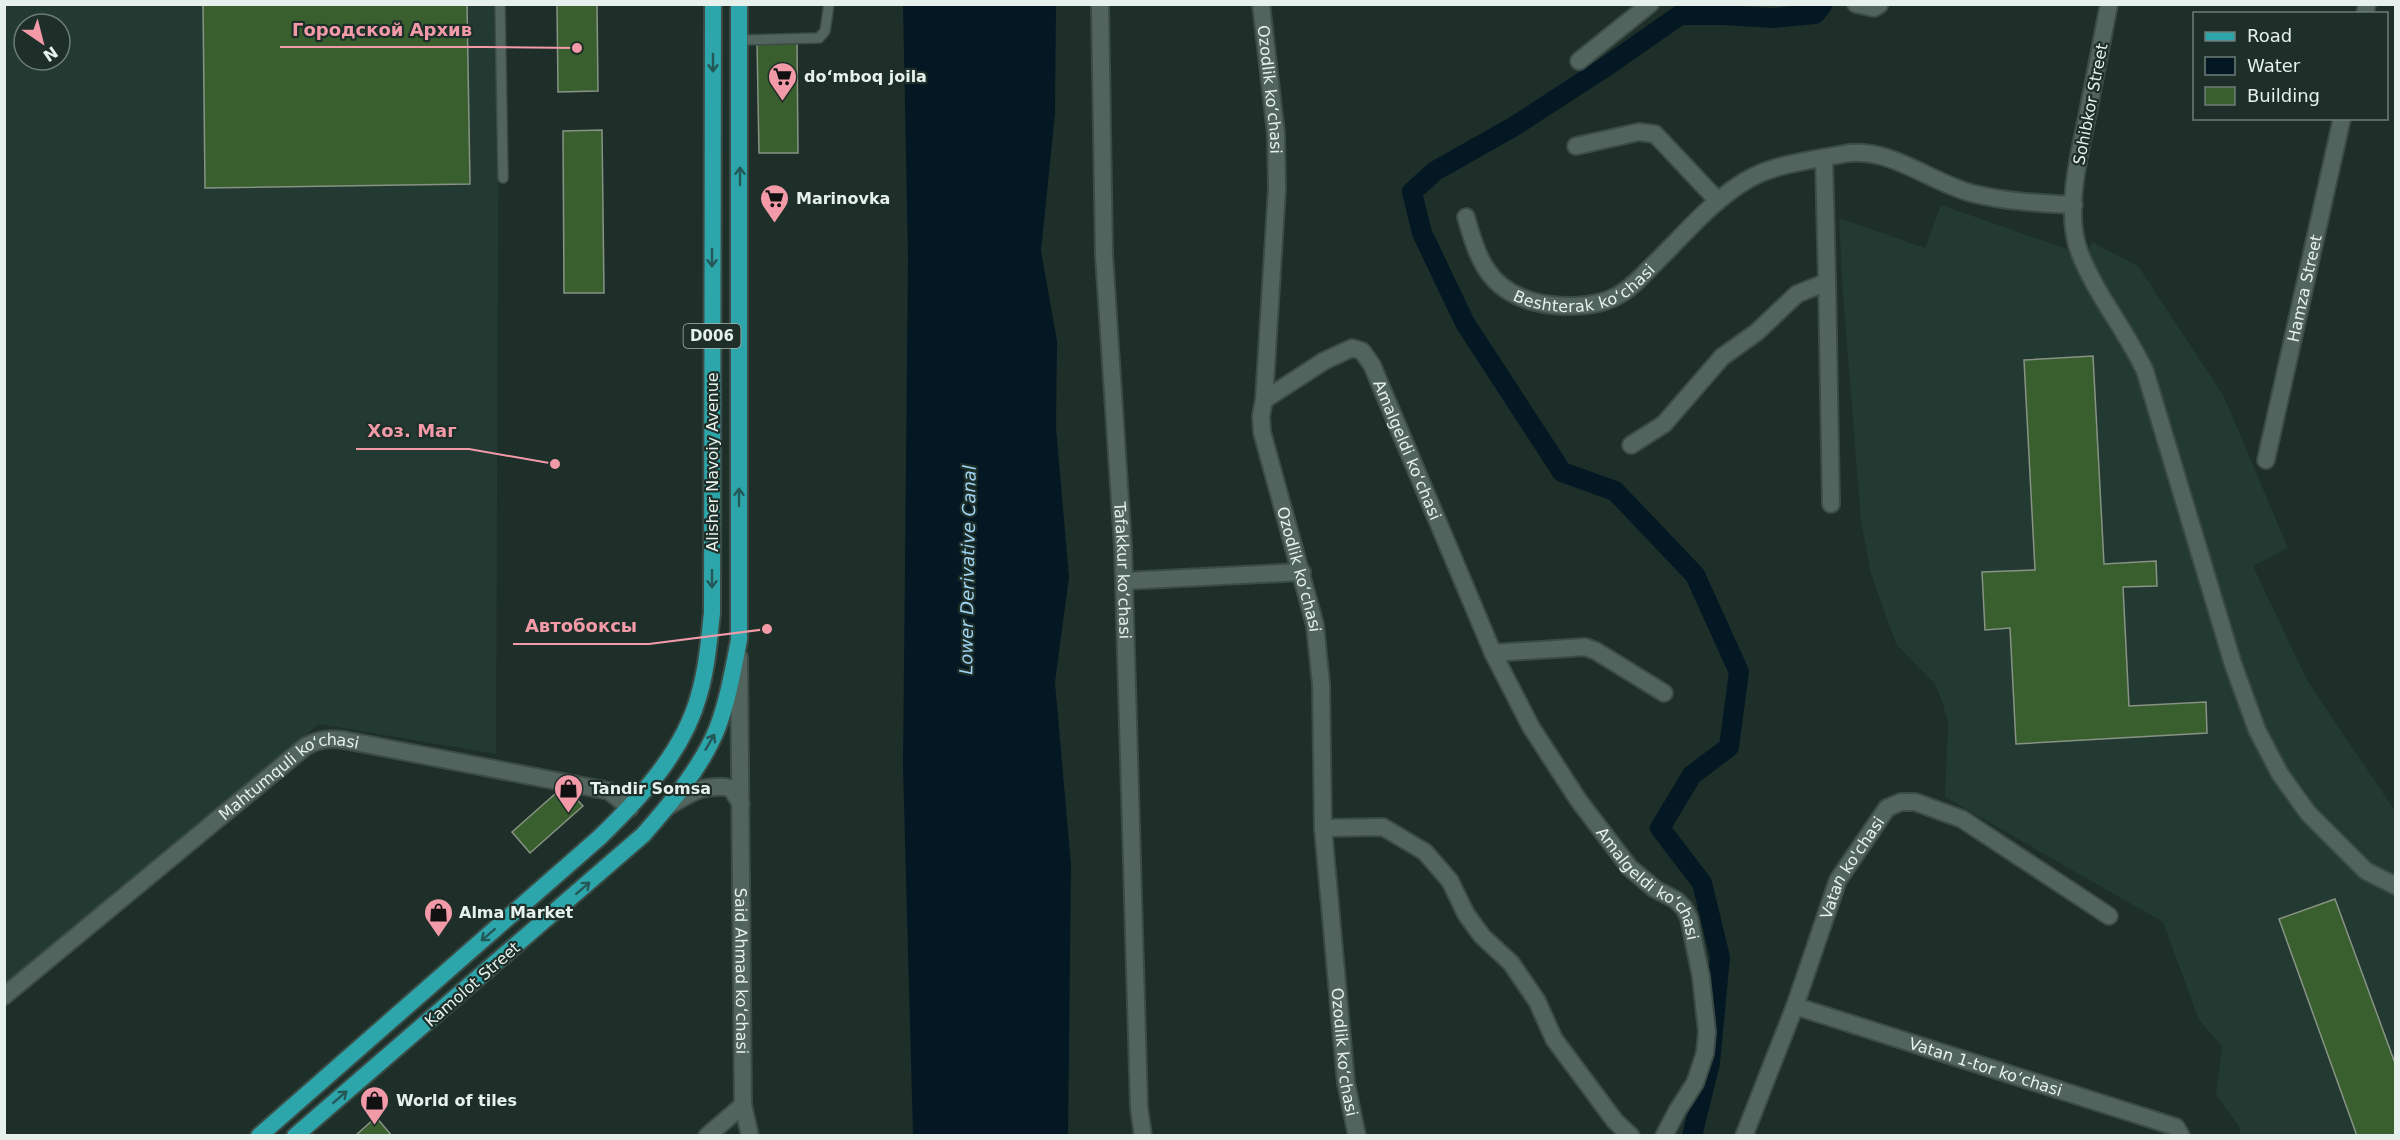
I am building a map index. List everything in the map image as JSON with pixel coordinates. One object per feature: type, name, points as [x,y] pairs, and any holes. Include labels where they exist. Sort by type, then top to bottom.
[{"type":"main road","name":"Alisher Navoiy Avenue","points":[[706,667],[712,613],[713,4]]},
{"type":"main road","name":"Alisher Navoiy Avenue","points":[[739,4],[739,640]]},
{"type":"main road","name":"Kamolot Street","points":[[295,1136],[644,835],[695,768],[716,731],[730,689],[739,640]]},
{"type":"main road","name":"Kamolot Street","points":[[259,1136],[591,845],[630,808],[668,759],[688,724],[699,697],[706,667]]},
{"type":"street","name":"Tafakkur ko‘chasi","points":[[1100,4],[1104,255],[1124,581],[1139,1107],[1143,1136]]},
{"type":"street","name":"Ozodlik ko‘chasi","points":[[1262,4],[1276,134],[1277,189],[1264,400],[1261,416],[1262,432],[1315,626],[1321,684],[1323,828],[1346,1083],[1357,1136]]},
{"type":"street","points":[[1579,61],[1650,4]]},
{"type":"street","points":[[1856,4],[1874,8],[1879,5]]},
{"type":"street","name":"Sohibkor Street","points":[[2109,4],[2074,184],[2078,249],[2086,269],[2132,343],[2145,371],[2233,664],[2258,730],[2280,774],[2308,813],[2366,871],[2396,886]]},
{"type":"street","name":"Hamza Street","points":[[2266,460],[2342,120]]},
{"type":"street","points":[[1576,146],[1639,132],[1655,134],[1718,201]]},
{"type":"street","name":"Beshterak ko‘chasi","points":[[1466,217],[1477,255],[1494,281],[1519,298],[1542,304],[1570,306],[1602,303],[1617,297],[1634,284],[1718,201],[1748,179],[1778,167],[1861,152],[1882,155],[1972,194],[2012,202],[2074,205]]},
{"type":"street","points":[[1824,159],[1831,504]]},
{"type":"street","points":[[1631,445],[1664,424],[1722,357],[1757,332],[1797,294],[1827,282]]},
{"type":"street","name":"Amalgeldi ko‘chasi","points":[[1264,400],[1324,361],[1352,348],[1362,351],[1372,365],[1493,654],[1531,727],[1597,826],[1640,878],[1676,900],[1684,908],[1689,918],[1701,977],[1707,1032],[1705,1053],[1695,1083],[1677,1110],[1664,1136]]},
{"type":"street","points":[[1124,581],[1302,572]]},
{"type":"street","name":"Said Ahmad ko‘chasi","points":[[739,640],[743,1105],[750,1136]]},
{"type":"street","points":[[1493,654],[1585,648],[1596,651],[1664,693]]},
{"type":"street","name":"Mahtumquli ko‘chasi","points":[[4,996],[306,746],[318,740],[327,738],[344,740],[609,791],[630,808]]},
{"type":"street","points":[[668,806],[692,791],[716,785],[731,788],[741,804]]},
{"type":"street","name":"Vatan ko'chasi","points":[[1744,1136],[1794,1006],[1838,880],[1887,808],[1901,802],[1915,802],[1962,819],[2109,916]]},
{"type":"street","points":[[1323,828],[1383,827],[1425,852],[1450,881],[1466,914],[1482,936],[1511,963],[1531,991],[1554,1039],[1615,1120],[1631,1136]]},
{"type":"street","name":"Vatan 1-tor ko‘chasi","points":[[1794,1006],[2179,1131]]},
{"type":"street","points":[[707,1136],[743,1105]]},
{"type":"lane","points":[[500,4],[503,178]]},
{"type":"lane","points":[[740,40],[819,38],[825,31],[829,4]]},
{"type":"shaded area","points":[[5,5],[499,5],[496,754],[319,724],[5,987]]},
{"type":"shaded area","points":[[1941,205],[2087,256],[2092,242],[2139,267],[2224,397],[2288,548],[2253,566],[2307,680],[2395,811],[2395,1135],[2241,1135],[2239,1126],[2216,1095],[2222,1046],[2199,1020],[2163,922],[1945,797],[1948,724],[1943,704],[1936,685],[1896,644],[1871,574],[1861,521],[1839,218],[1925,248]]},
{"type":"water","name":"Lower Derivative Canal","points":[[903,5],[1056,5],[1055,114],[1041,251],[1057,341],[1056,428],[1069,577],[1055,682],[1071,865],[1068,1135],[913,1135],[903,767],[908,257]]},
{"type":"building","points":[[203,4],[467,4],[470,184],[205,188]]},
{"type":"building","points":[[557,4],[597,4],[598,91],[558,92]]},
{"type":"building","points":[[797,40],[798,153],[759,153],[757,41]]},
{"type":"building","points":[[602,130],[604,293],[564,293],[563,131]]},
{"type":"building","points":[[2093,356],[2104,564],[2156,561],[2157,586],[2123,587],[2129,706],[2206,702],[2207,733],[2016,744],[2010,628],[1985,630],[1982,572],[2035,570],[2024,360]]},
{"type":"building","points":[[564,786],[583,806],[530,853],[512,832]]},
{"type":"building","points":[[2335,899],[2396,1066],[2396,1136],[2357,1136],[2279,919]]},
{"type":"building","name":"World of tiles","points":[[376,1117],[392,1136],[355,1136]]},
{"type":"waterway","points":[[1692,1136],[1710,1063],[1720,957],[1702,883],[1660,828],[1692,775],[1729,747],[1739,672],[1695,575],[1615,491],[1562,472],[1465,323],[1422,233],[1412,192],[1435,171],[1513,127],[1680,15],[1773,18],[1815,14],[1823,4]]},
{"type":"place","name":"Городской Архив","points":[[577,48]]},
{"type":"place","name":"doʻmboq joila","points":[[783,102]]},
{"type":"place","name":"Marinovka","points":[[775,224]]},
{"type":"place","name":"Хоз. Маг","points":[[555,464]]},
{"type":"place","name":"Автобоксы","points":[[767,629]]},
{"type":"place","name":"Tandir Somsa","points":[[569,814]]},
{"type":"place","name":"Alma Market","points":[[438,938]]},
{"type":"place","name":"World of tiles","points":[[375,1126]]}]
